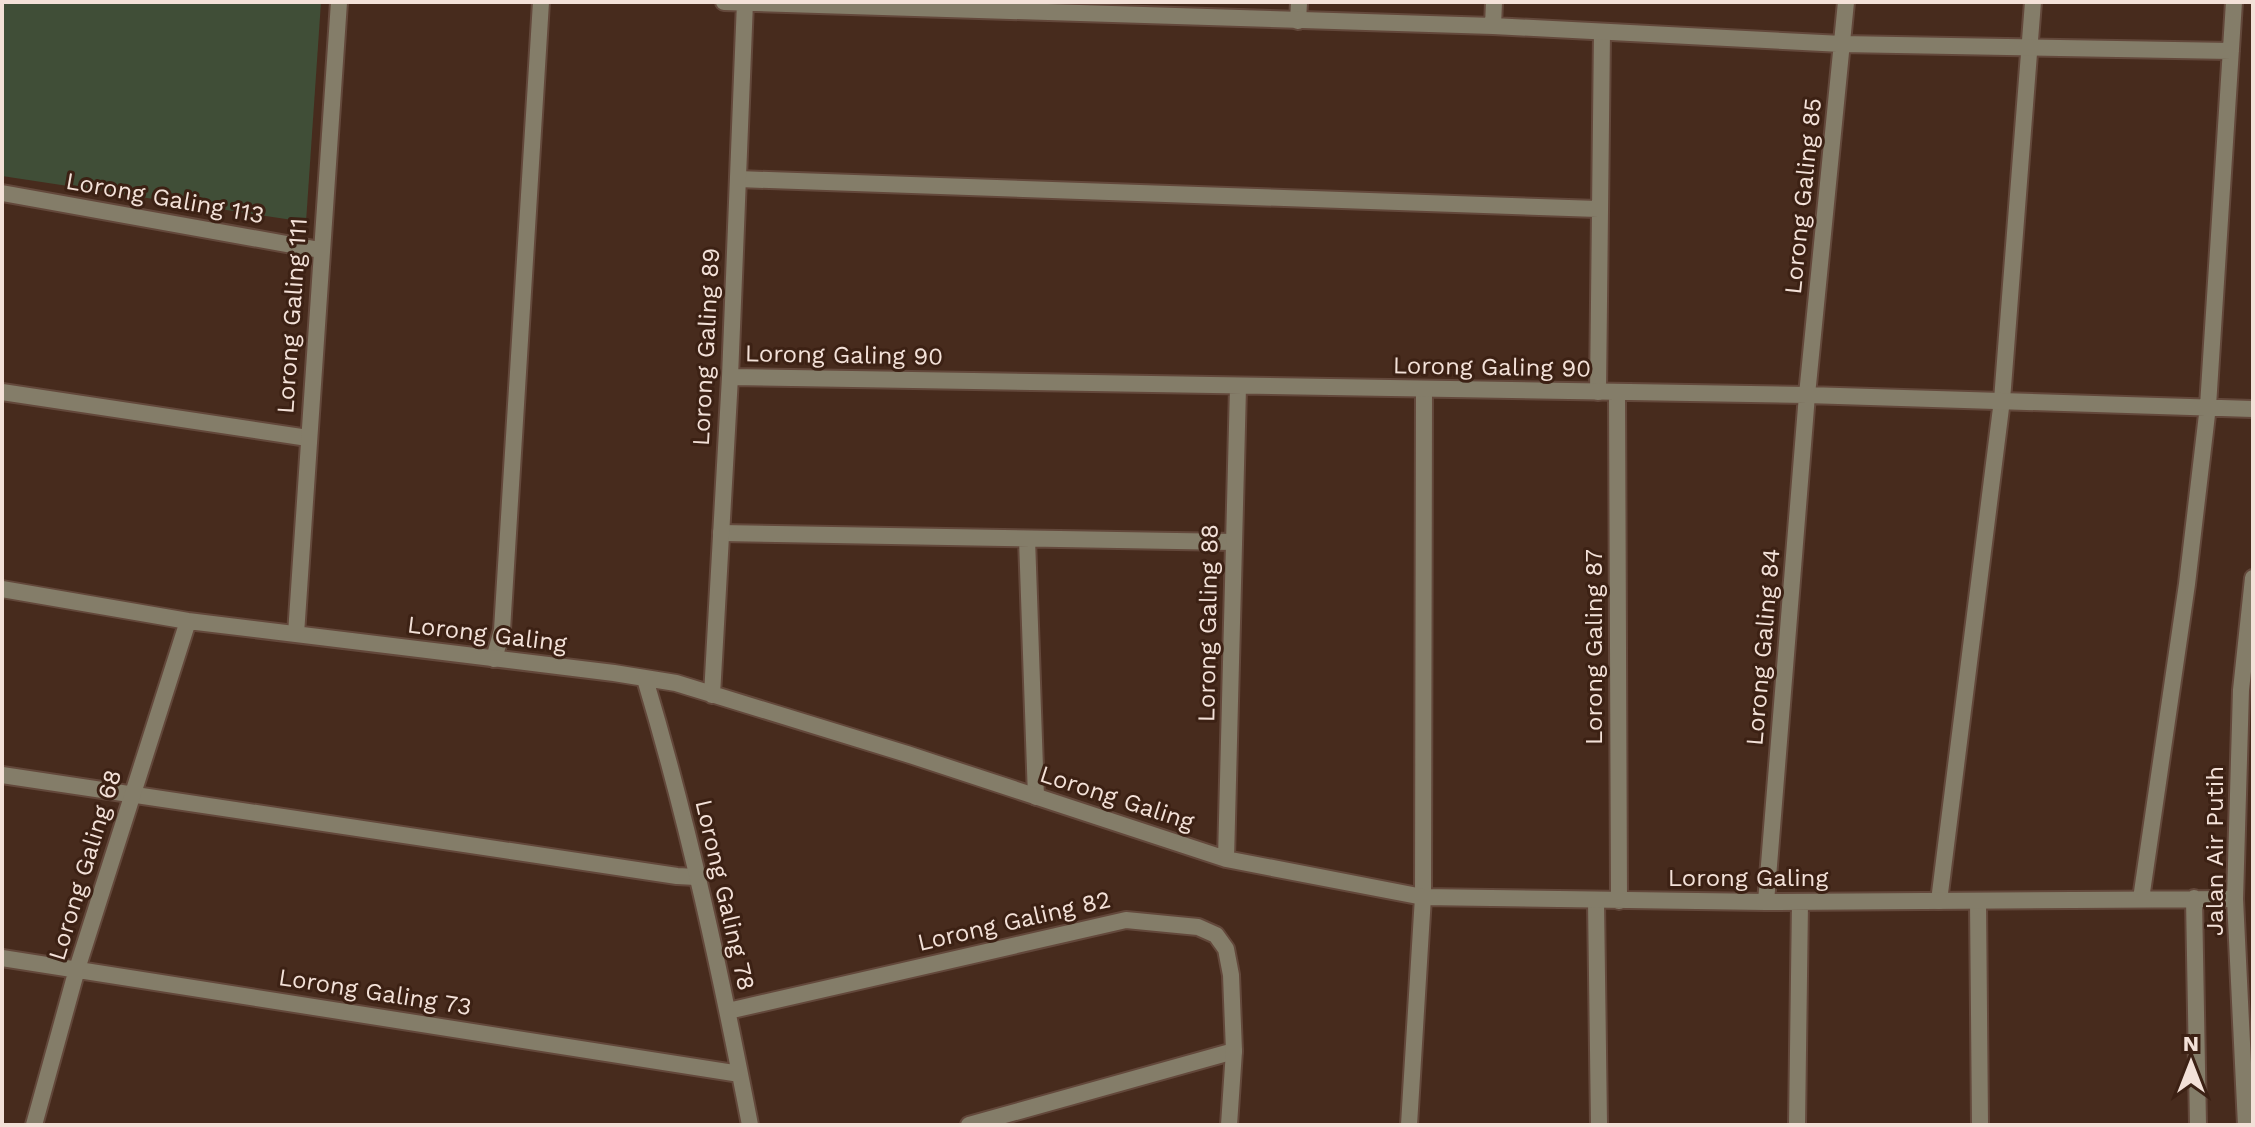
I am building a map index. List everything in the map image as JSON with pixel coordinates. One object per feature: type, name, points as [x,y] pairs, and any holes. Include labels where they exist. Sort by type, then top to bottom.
[{"type":"street","name":"Lorong Galing 111","points":[[296,634],[339,2]]},
{"type":"street","points":[[494,659],[502,630],[541,2]]},
{"type":"street","points":[[724,2],[1117,8],[1298,21],[1493,26],[1842,44],[2231,51]]},
{"type":"street","name":"Lorong Galing 89","points":[[712,695],[730,377],[744,2]]},
{"type":"street","points":[[1298,21],[1299,2]]},
{"type":"street","points":[[1493,26],[1494,2]]},
{"type":"street","name":"Lorong Galing 85","points":[[1807,395],[1846,2]]},
{"type":"street","points":[[1939,901],[2002,400],[2033,2]]},
{"type":"street","points":[[2141,899],[2187,584],[2208,406],[2234,2]]},
{"type":"street","points":[[1598,392],[1602,32]]},
{"type":"street","points":[[738,179],[1598,209]]},
{"type":"street","name":"Lorong Galing 113","points":[[2,193],[320,250]]},
{"type":"street","name":"Lorong Galing 90","points":[[730,377],[1807,395],[2253,409]]},
{"type":"street","name":"Lorong Galing 88","points":[[1226,859],[1238,387]]},
{"type":"street","points":[[1409,1125],[1423,897],[1424,390]]},
{"type":"street","points":[[2,392],[308,438]]},
{"type":"street","name":"Lorong Galing 87","points":[[1617,392],[1619,901]]},
{"type":"street","name":"Lorong Galing 84","points":[[1766,902],[1807,395]]},
{"type":"street","points":[[721,533],[1234,542]]},
{"type":"street","points":[[1027,539],[1036,797]]},
{"type":"street","name":"Jalan Air Putih","points":[[2246,1125],[2235,899],[2241,690],[2253,578]]},
{"type":"street","name":"Lorong Galing","points":[[2,589],[188,621],[676,683],[1226,859],[1423,897],[1766,902],[2235,899]]},
{"type":"street","name":"Lorong Galing 68","points":[[34,1125],[77,969],[188,621]]},
{"type":"street","name":"Lorong Galing 78","points":[[645,679],[665,746],[728,1011],[750,1125]]},
{"type":"street","points":[[2,775],[696,877]]},
{"type":"street","points":[[2194,898],[2198,1125]]},
{"type":"street","points":[[1596,901],[1599,1125]]},
{"type":"street","points":[[1978,901],[1980,1125]]},
{"type":"street","points":[[1797,1125],[1800,902]]},
{"type":"street","name":"Lorong Galing 82","points":[[728,1011],[1126,920],[1198,927],[1216,935],[1226,949],[1231,975],[1234,1051],[1229,1125]]},
{"type":"street","name":"Lorong Galing 73","points":[[2,958],[740,1074]]},
{"type":"street","points":[[969,1125],[1234,1051]]},
{"type":"green space","points":[[4,2],[321,2],[306,222],[2,176]]}]
